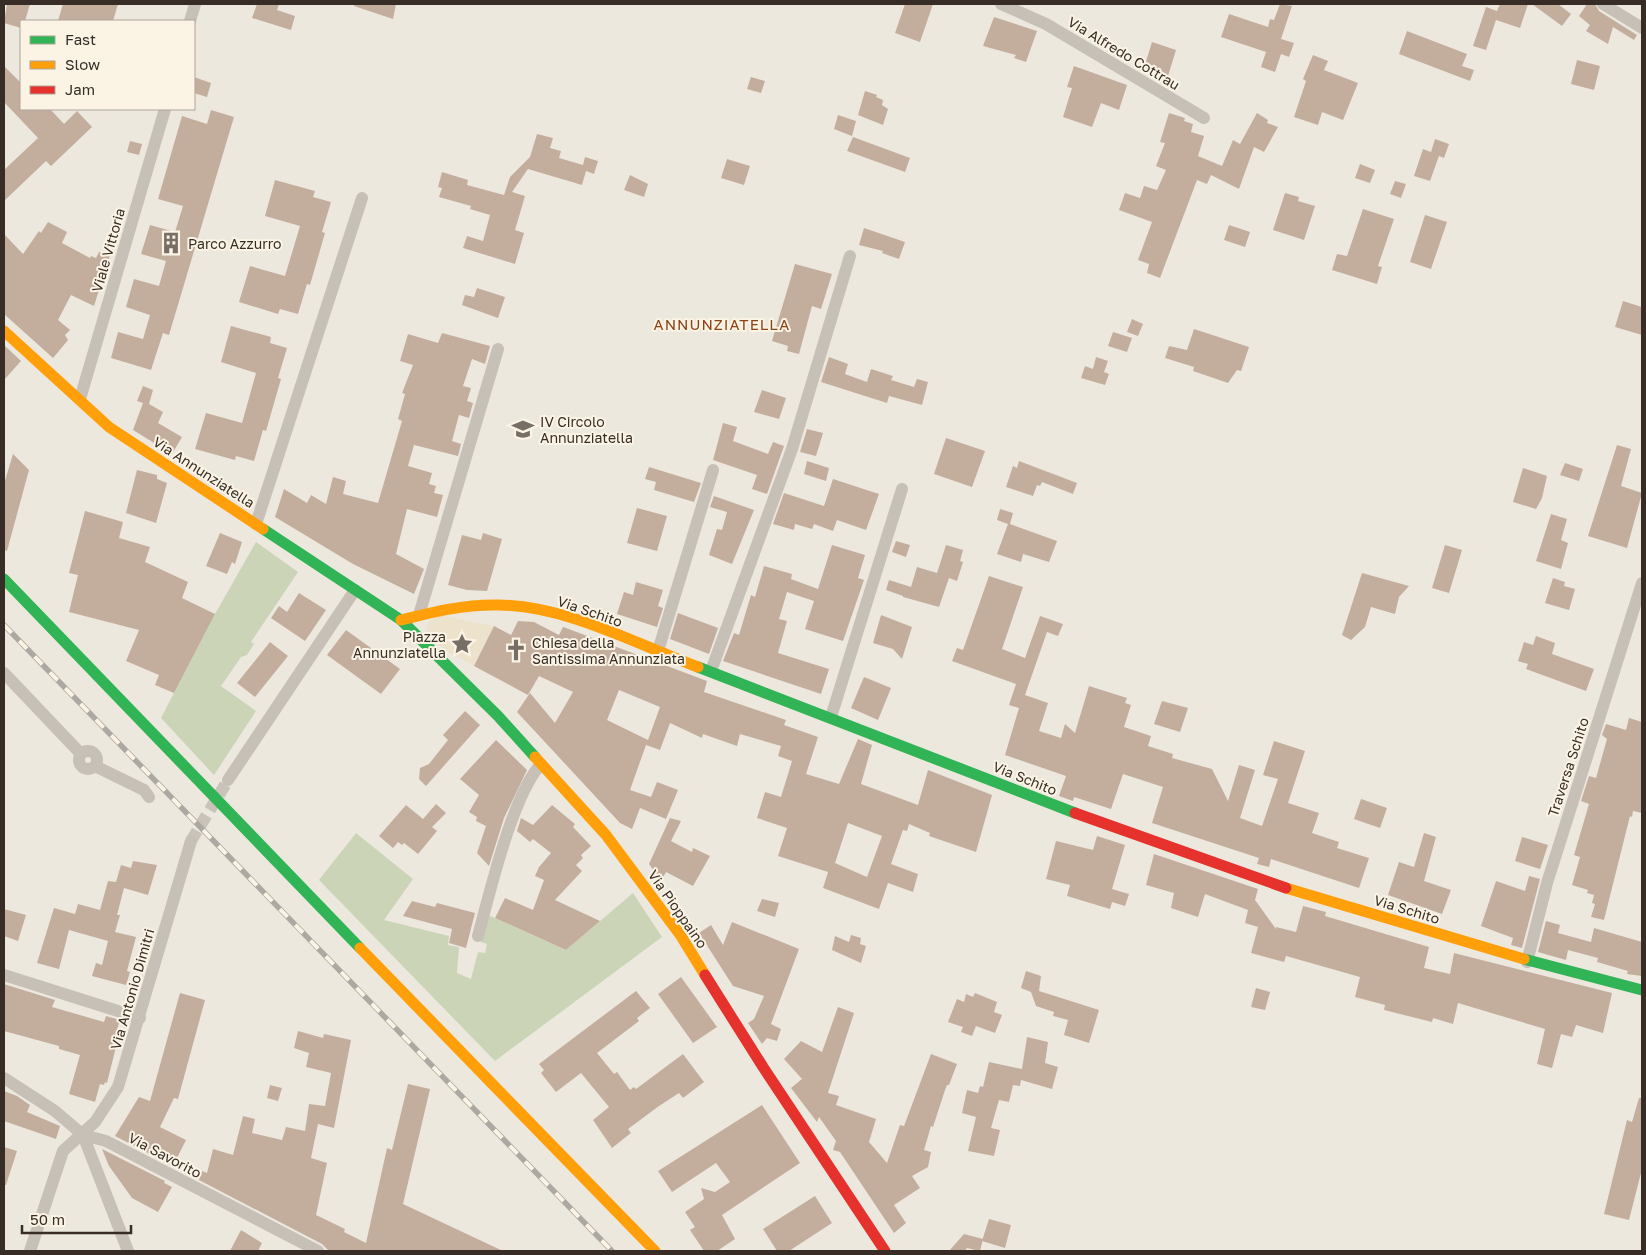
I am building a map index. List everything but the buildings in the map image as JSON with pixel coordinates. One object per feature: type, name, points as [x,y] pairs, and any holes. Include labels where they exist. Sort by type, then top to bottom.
[{"type":"main road","name":"Via Annunziatella","points":[[4,331],[109,427],[401,620]]},
{"type":"main road","points":[[4,579],[519,1114],[655,1251]]},
{"type":"main road","name":"Via Schito","points":[[401,620],[438,609],[509,604],[573,619],[830,717],[1067,811],[1297,890],[1527,962],[1642,990]]},
{"type":"main road","name":"Via Pioppaino","points":[[401,620],[498,716],[606,835],[649,891],[885,1251]]},
{"type":"street","points":[[190,20],[195,4]]},
{"type":"street","name":"Via Alfredo Cottrau","points":[[1001,4],[1061,32],[1204,118]]},
{"type":"street","points":[[1602,4],[1642,28]]},
{"type":"street","name":"Viale Vittoria","points":[[80,399],[165,110]]},
{"type":"street","points":[[256,524],[362,198]]},
{"type":"street","points":[[711,671],[792,449],[850,256]]},
{"type":"street","points":[[419,615],[498,348]]},
{"type":"street","points":[[658,652],[713,470]]},
{"type":"street","points":[[830,717],[902,489]]},
{"type":"street","name":"Traversa Schito","points":[[1527,962],[1547,883],[1642,583]]},
{"type":"street","points":[[228,780],[355,590]]},
{"type":"street","points":[[4,673],[81,754],[87,751],[93,753],[97,758],[95,766],[144,790],[149,796]]},
{"type":"street","points":[[478,936],[513,818],[533,772],[541,764]]},
{"type":"street","name":"Via Antonio Dimitri","points":[[30,1251],[63,1151],[83,1136],[95,1122],[118,1087],[191,841]]},
{"type":"street","points":[[4,975],[140,1018]]},
{"type":"street","name":"Via Savorito","points":[[4,1078],[54,1111],[83,1136],[106,1140],[318,1251]]},
{"type":"street","points":[[83,1136],[128,1251]]},
{"type":"green space","points":[[256,542],[298,572],[251,642],[254,644],[247,655],[241,657],[221,686],[256,711],[214,775],[161,718],[215,614]]},
{"type":"green space","points":[[356,833],[413,879],[384,920],[449,936],[448,945],[459,947],[457,973],[471,979],[478,952],[485,953],[487,944],[481,942],[488,915],[566,950],[633,893],[662,937],[495,1061],[319,880]]},
{"type":"shaded area","name":"Piazza Annunziatella","points":[[438,615],[494,626],[474,666],[450,653],[427,636],[427,624]]},
{"type":"tunnel","points":[[191,841],[228,780]]},
{"type":"railway","points":[[4,625],[612,1251]]},
{"type":"traffic: fast","points":[[263,529],[401,620],[498,716],[535,757]]},
{"type":"traffic: fast","points":[[4,579],[360,948]]},
{"type":"traffic: fast","points":[[698,667],[1075,813]]},
{"type":"traffic: fast","points":[[1524,959],[1642,990]]},
{"type":"traffic: slow","points":[[4,331],[109,427],[263,529]]},
{"type":"traffic: slow","points":[[401,620],[461,607],[499,605],[524,607],[550,612],[600,627],[698,667]]},
{"type":"traffic: slow","points":[[535,757],[606,835],[681,936],[705,975]]},
{"type":"traffic: slow","points":[[1286,888],[1524,959]]},
{"type":"traffic: slow","points":[[360,948],[655,1251]]},
{"type":"traffic: jam","points":[[1075,813],[1286,888]]},
{"type":"traffic: jam","points":[[705,975],[763,1067],[885,1251]]},
{"type":"place","name":"Parco Azzurro","points":[[171,243]]},
{"type":"place","name":"IV Circolo Annunziatella","points":[[523,429]]},
{"type":"place","name":"Piazza Annunziatella","points":[[462,644]]},
{"type":"place","name":"Chiesa della Santissima Annunziata","points":[[516,650]]},
{"type":"district","name":"ANNUNZIATELLA","points":[[722,324]]}]
